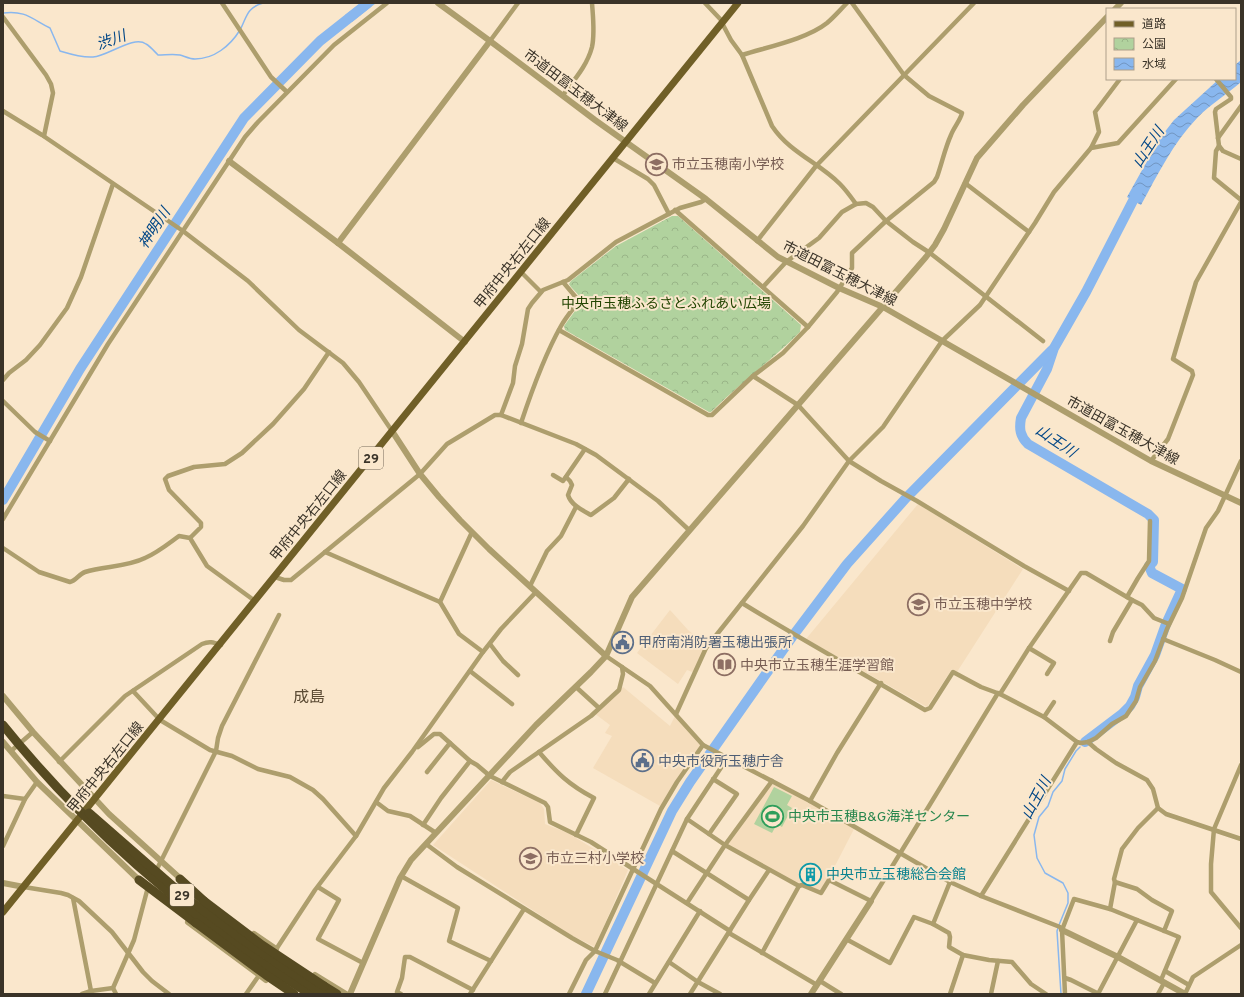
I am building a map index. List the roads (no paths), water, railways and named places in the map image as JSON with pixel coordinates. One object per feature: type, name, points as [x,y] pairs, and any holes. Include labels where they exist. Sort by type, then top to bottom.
[{"type":"highway","name":"29","points":[[3,725],[79,811],[113,844],[155,881],[200,918],[245,951],[310,994]]},
{"type":"highway","name":"29","points":[[52,782],[184,896],[239,937],[323,994]]},
{"type":"highway","points":[[180,879],[204,901],[262,945],[337,994]]},
{"type":"highway","points":[[139,880],[266,975],[294,994]]},
{"type":"main road","name":"甲府中央右左口線","points":[[3,912],[78,822],[738,3]]},
{"type":"street","points":[[222,3],[271,77],[286,91]]},
{"type":"street","points":[[3,519],[48,439],[108,344],[181,230],[250,131],[286,91],[334,45],[387,3]]},
{"type":"street","name":"市道田富玉穂大津線","points":[[438,3],[626,142],[706,199],[786,262],[839,288],[883,307],[1151,461],[1241,503]]},
{"type":"street","points":[[338,243],[518,3]]},
{"type":"street","points":[[563,95],[582,69],[590,52],[593,30],[592,3]]},
{"type":"street","points":[[705,3],[722,22],[731,40],[742,55],[775,130],[785,143],[840,184],[856,204]]},
{"type":"street","points":[[742,55],[797,38],[811,32],[826,24],[847,3]]},
{"type":"street","points":[[559,330],[708,415],[712,415],[753,376],[783,353],[808,327],[839,288],[852,268],[852,253],[886,221],[934,182],[950,136],[956,125],[961,120],[962,113],[929,96],[904,75],[852,3]]},
{"type":"street","points":[[757,240],[816,166],[974,3]]},
{"type":"street","points":[[3,17],[51,84],[53,93],[44,136]]},
{"type":"street","points":[[350,994],[401,876],[412,860],[536,725],[606,656],[632,597],[930,253],[944,229],[972,166],[985,148],[1106,18]]},
{"type":"street","points":[[676,714],[706,648],[804,526],[849,461],[883,427],[942,341],[980,305],[1054,192],[1091,148],[1099,132],[1095,112],[1119,80]]},
{"type":"street","points":[[1091,148],[1118,144],[1175,80]]},
{"type":"street","points":[[1217,80],[1231,98],[1216,109],[1219,146],[1223,151],[1241,159]]},
{"type":"street","points":[[1218,138],[1241,106]]},
{"type":"street","points":[[3,111],[44,136],[181,230],[248,281],[299,330],[343,363],[352,372],[420,474],[439,497],[472,532],[606,656],[650,686],[703,745],[810,801],[950,882],[981,896],[1055,925],[1118,956],[1185,994],[1193,977],[1241,946]]},
{"type":"street","points":[[1151,461],[1168,439],[1192,375],[1192,371],[1173,359],[1192,294],[1201,271],[1241,201],[1214,178],[1216,151],[1219,146]]},
{"type":"street","points":[[613,158],[648,179],[654,185],[669,214]]},
{"type":"street","points":[[229,161],[338,243],[465,342]]},
{"type":"street","points":[[965,183],[1029,232]]},
{"type":"street","points":[[3,380],[35,350],[67,308],[81,277],[113,184]]},
{"type":"street","points":[[501,415],[513,383],[515,366],[522,344],[528,309],[541,292],[568,280],[616,242],[675,210],[706,199]]},
{"type":"street","points":[[763,287],[786,262],[819,238],[842,212],[856,204],[866,203],[886,221],[930,253],[1043,341]]},
{"type":"street","points":[[675,210],[808,327]]},
{"type":"street","points":[[521,272],[541,292]]},
{"type":"street","points":[[521,423],[538,376],[559,330],[579,300],[563,282]]},
{"type":"street","points":[[190,538],[201,527],[201,523],[170,490],[166,479],[168,476],[194,466],[224,464],[242,453],[273,424],[304,389],[329,352]]},
{"type":"street","points":[[753,376],[798,405],[849,461],[863,471],[917,500],[998,550],[1069,591]]},
{"type":"street","points":[[3,401],[36,432],[48,439]]},
{"type":"street","points":[[274,577],[284,580],[291,580],[420,474],[447,444],[494,415],[501,415],[576,444],[596,454],[658,501],[689,530]]},
{"type":"street","points":[[553,475],[563,481],[585,449]]},
{"type":"street","points":[[742,603],[785,630],[881,683],[925,710],[930,708],[953,672],[981,687],[999,693],[1044,718],[1077,742],[1088,742],[1096,738],[1112,724],[1126,716],[1132,709],[1140,687],[1155,662],[1169,624],[1182,598],[1206,528],[1218,511],[1241,461]]},
{"type":"street","points":[[566,477],[572,485],[568,495],[569,499],[576,507],[591,515],[614,498],[629,479]]},
{"type":"street","points":[[530,586],[547,552],[561,536],[576,507]]},
{"type":"street","points":[[1110,641],[1130,599],[1138,578],[1149,561],[1150,521]]},
{"type":"street","points":[[440,602],[472,532]]},
{"type":"street","points":[[3,548],[39,572],[70,582],[82,573],[98,568],[135,562],[145,558],[157,552],[178,536],[190,538],[207,566],[255,601]]},
{"type":"street","points":[[324,552],[440,602],[459,634],[483,652]]},
{"type":"street","points":[[811,994],[871,901],[999,693],[1081,573],[1086,573],[1142,605],[1154,618],[1169,624]]},
{"type":"street","points":[[246,994],[318,887],[356,836],[384,788],[412,752],[483,652],[501,629],[536,592]]},
{"type":"street","points":[[113,988],[138,928],[148,888],[216,751],[222,726],[279,615]]},
{"type":"street","points":[[1164,639],[1241,672]]},
{"type":"street","points":[[59,762],[125,696],[202,644],[213,642],[221,645]]},
{"type":"street","points":[[490,644],[503,661],[518,675]]},
{"type":"street","points":[[1029,648],[1054,663],[1048,674]]},
{"type":"street","points":[[502,782],[510,772],[591,716],[619,690],[623,674],[622,667]]},
{"type":"street","points":[[470,671],[512,704]]},
{"type":"street","points":[[810,801],[837,753],[881,683]]},
{"type":"street","points":[[576,687],[599,708]]},
{"type":"street","points":[[133,691],[160,720],[210,750],[232,756],[258,770],[290,777],[301,783],[323,799],[356,836]]},
{"type":"street","points":[[3,696],[59,762],[109,814],[160,862],[180,879],[276,949],[346,994]]},
{"type":"street","points":[[1044,718],[1054,702]]},
{"type":"street","points":[[11,752],[33,732]]},
{"type":"street","points":[[412,752],[434,734],[440,734],[470,762],[478,765],[490,776],[545,803],[548,807],[550,822],[591,842],[762,953],[841,994]]},
{"type":"street","points":[[3,742],[37,782],[139,880]]},
{"type":"street","points":[[981,896],[1077,742]]},
{"type":"street","points":[[1088,742],[1116,763],[1147,780],[1153,789],[1158,808],[1166,814],[1241,839]]},
{"type":"street","points":[[427,772],[450,743]]},
{"type":"street","points":[[569,994],[586,960],[597,952],[661,809],[677,782],[703,745]]},
{"type":"street","points":[[539,752],[561,777],[576,788],[594,798],[576,835]]},
{"type":"street","points":[[605,994],[687,819],[728,757]]},
{"type":"street","points":[[423,824],[441,798],[470,762]]},
{"type":"street","points":[[1241,765],[1214,829],[1211,864],[1211,892],[1241,928]]},
{"type":"street","points":[[709,834],[737,794],[713,779]]},
{"type":"street","points":[[687,903],[706,872],[772,781]]},
{"type":"street","points":[[3,846],[25,799],[37,782]]},
{"type":"street","points":[[3,796],[25,799]]},
{"type":"street","points":[[376,802],[388,812],[410,816],[436,833]]},
{"type":"street","points":[[1110,910],[1115,882],[1114,879],[1122,849],[1138,828],[1158,808]]},
{"type":"street","points":[[687,819],[725,845],[798,886],[802,885],[821,893],[829,880],[871,901]]},
{"type":"street","points":[[426,844],[457,867],[524,909],[597,952],[621,962],[656,983]]},
{"type":"street","points":[[672,851],[749,900]]},
{"type":"street","points":[[690,994],[769,870]]},
{"type":"street","points":[[401,876],[458,908],[449,941],[491,961]]},
{"type":"street","points":[[933,924],[950,882]]},
{"type":"street","points":[[1115,882],[1137,889],[1152,900],[1172,911],[1164,931]]},
{"type":"street","points":[[3,883],[61,892],[73,898],[93,913],[112,932],[148,976],[169,994]]},
{"type":"street","points":[[762,953],[798,886]]},
{"type":"street","points":[[318,887],[339,900],[318,939],[363,963]]},
{"type":"street","points":[[148,888],[189,923],[287,994]]},
{"type":"street","points":[[73,898],[91,991]]},
{"type":"street","points":[[1065,994],[1061,928],[1074,899],[1110,910],[1179,937],[1164,971],[1158,994]]},
{"type":"street","points":[[401,994],[397,992],[402,978],[405,957],[410,957],[472,992],[524,909]]},
{"type":"street","points":[[649,994],[700,912]]},
{"type":"street","points":[[846,939],[890,963],[914,917],[933,924],[949,933],[949,947],[963,955],[1012,962],[1038,992],[1046,994]]},
{"type":"street","points":[[1065,978],[1098,994],[1137,920]]},
{"type":"street","points":[[950,994],[963,955]]},
{"type":"street","points":[[991,994],[998,961]]},
{"type":"street","points":[[669,962],[698,982],[720,994]]},
{"type":"street","points":[[1164,971],[1189,985]]},
{"type":"street","points":[[82,994],[91,991],[113,988]]},
{"type":"street","points":[[113,988],[116,994]]},
{"type":"water","points":[[361,3],[376,3],[352,22],[345,15]]},
{"type":"water","points":[[1241,60],[1241,82],[1203,112],[1189,127],[1166,159],[1141,205],[1127,197],[1160,138],[1174,120],[1218,80],[1236,80],[1236,64]]},
{"type":"waterway","name":"渋川","points":[[3,13],[11,12],[23,14],[50,28],[60,51],[72,54],[85,57],[99,56],[128,44],[141,42],[149,46],[158,55],[180,55],[195,59],[209,57],[226,46],[236,36],[250,10],[263,3]]},
{"type":"waterway","name":"神明川","points":[[3,500],[80,369],[244,118],[320,41],[368,3]]},
{"type":"waterway","name":"山王川","points":[[1085,742],[1122,714],[1130,706],[1135,697],[1138,686],[1155,655],[1166,624],[1182,589],[1152,573],[1149,566],[1153,562],[1154,520],[1148,514],[1028,444],[1022,435],[1020,422],[1047,369],[1054,348],[1086,292],[1139,189]]},
{"type":"waterway","points":[[586,994],[672,811],[690,782],[792,637],[847,564],[906,498],[1052,350]]},
{"type":"waterway","name":"山王川","points":[[1059,925],[1068,903],[1068,893],[1063,883],[1045,873],[1037,858],[1034,835],[1039,817],[1048,806],[1053,792],[1062,781],[1065,769],[1080,747]]},
{"type":"waterway","name":"山王川","points":[[1058,928],[1061,994]]},
{"type":"place","name":"市立玉穂南小学校","points":[[656,164]]},
{"type":"place","name":"市立玉穂中学校","points":[[918,604]]},
{"type":"place","name":"甲府南消防署玉穂出張所","points":[[623,642]]},
{"type":"place","name":"中央市立玉穂生涯学習館","points":[[724,665]]},
{"type":"place","name":"中央市役所玉穂庁舎","points":[[643,761]]},
{"type":"place","name":"中央市玉穂B&G海洋センター","points":[[773,816]]},
{"type":"place","name":"市立三村小学校","points":[[530,858]]},
{"type":"place","name":"中央市立玉穂総合会館","points":[[811,874]]},
{"type":"district","name":"成島","points":[[309,696]]},
{"type":"park label","name":"中央市玉穂ふるさとふれあい広場","points":[[666,303]]}]
